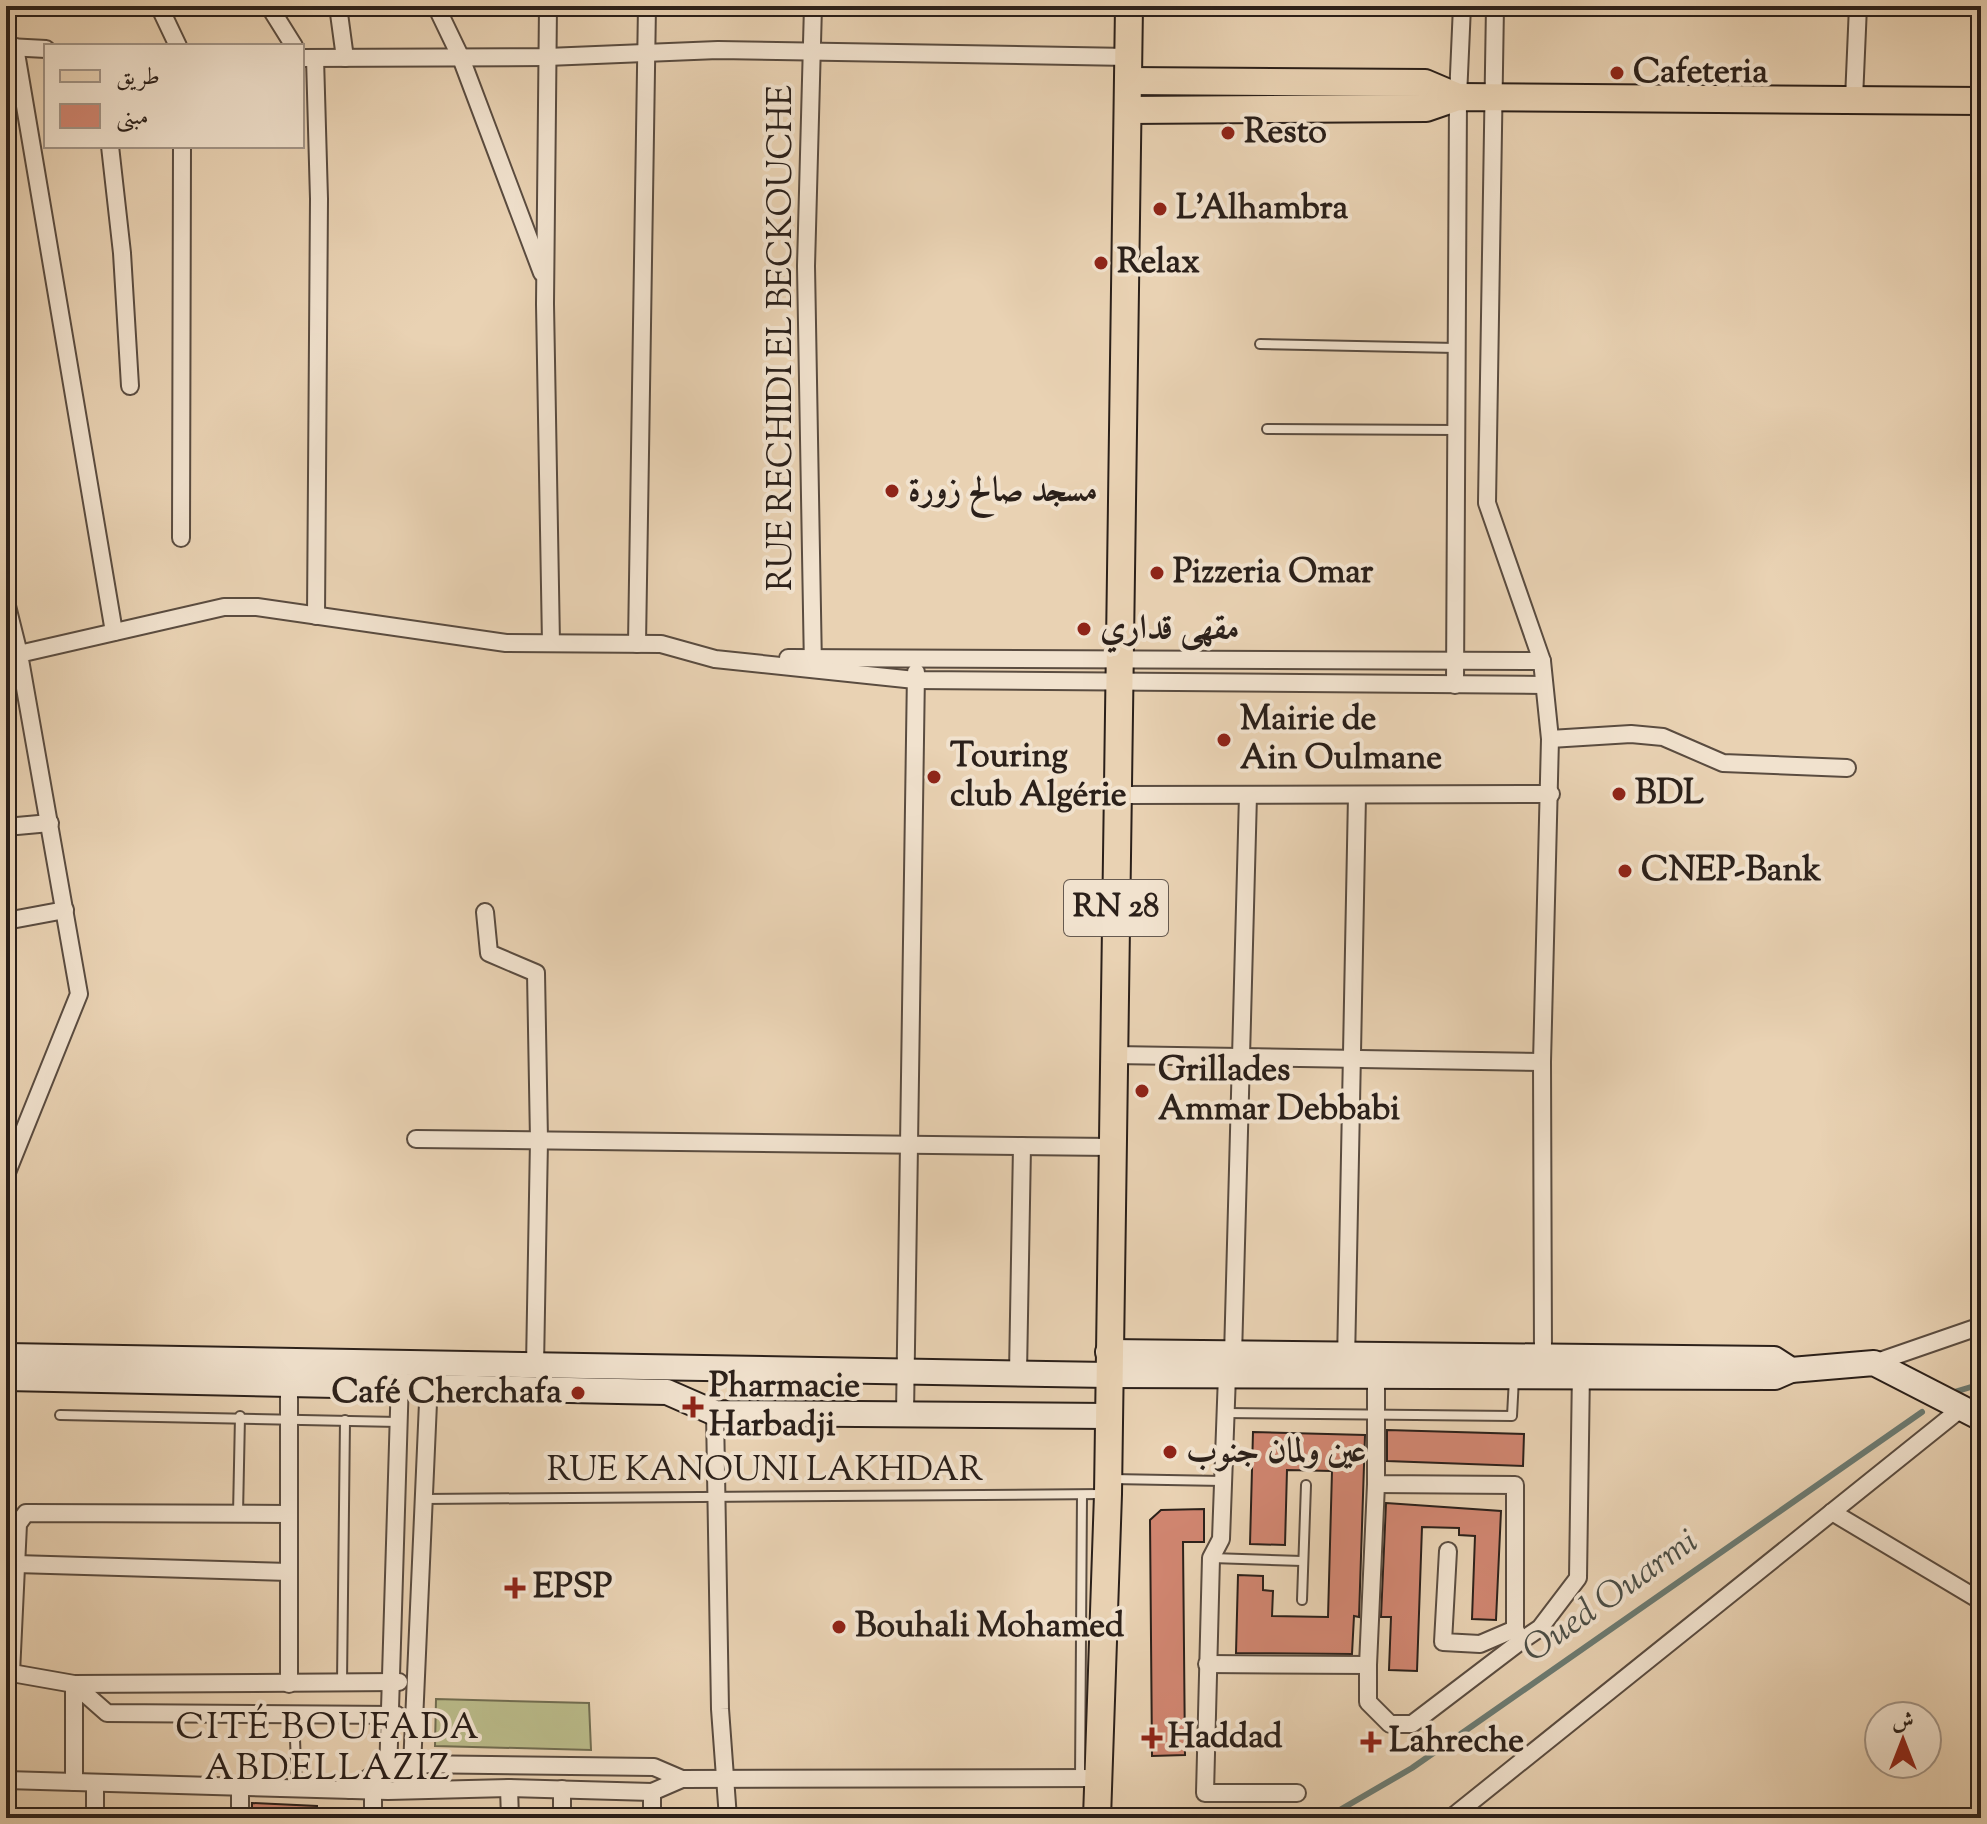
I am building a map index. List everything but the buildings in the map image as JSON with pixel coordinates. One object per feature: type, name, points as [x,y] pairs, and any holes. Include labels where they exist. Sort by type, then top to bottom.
[{"type":"main road","name":"RN 28","points":[[1097,1814],[1088,1779],[1099,1489],[1108,1416],[1129,6]]},
{"type":"main road","points":[[1128,69],[1425,83],[1458,97]]},
{"type":"main road","points":[[1128,110],[1426,108],[1458,97],[1981,101]]},
{"type":"main road","points":[[6,1356],[289,1372],[429,1376],[667,1392],[715,1413],[1108,1416]]},
{"type":"main road","points":[[429,1376],[535,1366],[1018,1373],[1108,1364],[1376,1366],[1543,1356],[1581,1367]]},
{"type":"main road","points":[[1376,1366],[1514,1377],[1581,1367],[1774,1359],[1791,1370],[1874,1363],[1972,1412]]},
{"type":"main road","points":[[6,1378],[289,1372]]},
{"type":"street","points":[[159,6],[177,44]]},
{"type":"street","points":[[269,6],[293,44]]},
{"type":"street","points":[[338,6],[345,58]]},
{"type":"street","points":[[436,6],[461,58],[545,282]]},
{"type":"street","points":[[548,6],[545,282],[551,643]]},
{"type":"street","points":[[637,644],[647,6]]},
{"type":"street","name":"RUE RECHIDI EL BECKOUCHE","points":[[812,664],[806,266],[813,6]]},
{"type":"street","points":[[1455,685],[1458,97],[1462,6]]},
{"type":"street","points":[[1495,6],[1487,503],[1542,661],[1550,739],[1542,1062],[1543,1356]]},
{"type":"street","points":[[1854,99],[1858,6]]},
{"type":"street","points":[[44,49],[11,47],[114,632]]},
{"type":"street","points":[[316,616],[319,199],[309,58],[813,52],[1128,69]]},
{"type":"street","points":[[110,148],[122,253],[130,386]]},
{"type":"street","points":[[181,538],[182,148]]},
{"type":"street","points":[[6,602],[50,823],[79,994],[6,1175]]},
{"type":"street","points":[[14,647],[114,632],[224,607],[257,607],[506,643],[661,644],[715,659],[812,664],[915,680],[1120,669],[1454,660],[1542,661]]},
{"type":"street","points":[[905,1414],[906,1144],[917,656]]},
{"type":"street","points":[[812,664],[917,656],[1455,685],[1544,685]]},
{"type":"street","points":[[1550,739],[1631,734],[1663,737],[1723,763],[1847,768]]},
{"type":"street","points":[[1118,795],[1551,794]]},
{"type":"street","points":[[1248,795],[1230,1366],[1221,1539],[1211,1558],[1205,1793],[1297,1793]]},
{"type":"street","points":[[1346,1366],[1357,795]]},
{"type":"street","points":[[6,827],[50,823]]},
{"type":"street","points":[[6,921],[65,910]]},
{"type":"street","points":[[485,912],[489,953],[536,973],[539,1140],[535,1366]]},
{"type":"street","points":[[1114,1055],[1542,1062]]},
{"type":"street","points":[[416,1139],[1112,1147]]},
{"type":"street","points":[[1018,1373],[1022,1146]]},
{"type":"street","points":[[1874,1363],[1981,1326]]},
{"type":"street","points":[[1376,1366],[1376,1484],[1368,1702],[1390,1724],[1412,1724],[1518,1635]]},
{"type":"street","points":[[1448,1551],[1443,1642],[1480,1644],[1540,1628],[1578,1578],[1581,1367]]},
{"type":"street","points":[[289,1372],[289,1684]]},
{"type":"street","points":[[373,1818],[388,1715],[400,1375]]},
{"type":"street","points":[[411,1790],[429,1376]]},
{"type":"street","points":[[1451,1818],[1832,1512],[1972,1412]]},
{"type":"street","points":[[715,1413],[720,1709],[728,1818]]},
{"type":"street","points":[[1376,1484],[1515,1485],[1518,1635]]},
{"type":"street","points":[[1832,1512],[1981,1601]]},
{"type":"street","points":[[289,1514],[26,1513],[18,1524],[9,1672],[74,1684],[414,1681]]},
{"type":"street","points":[[16,1564],[289,1572]]},
{"type":"street","points":[[1207,1664],[1368,1665]]},
{"type":"street","points":[[74,1684],[107,1713],[412,1715]]},
{"type":"street","points":[[74,1684],[74,1782]]},
{"type":"street","points":[[6,1780],[350,1790],[380,1780],[410,1764],[654,1767],[682,1779],[726,1780],[1088,1779]]},
{"type":"street","points":[[380,1780],[411,1790],[509,1788],[652,1792],[682,1779]]},
{"type":"street","points":[[95,1783],[95,1818]]},
{"type":"street","points":[[240,1788],[240,1818]]},
{"type":"street","points":[[509,1788],[510,1818]]},
{"type":"street","points":[[562,1789],[562,1818]]},
{"type":"street","points":[[652,1792],[652,1818]]},
{"type":"lane","points":[[1260,344],[1456,348]]},
{"type":"lane","points":[[1267,429],[1456,430]]},
{"type":"lane","points":[[1226,1413],[1512,1416],[1514,1377]]},
{"type":"lane","points":[[60,1415],[240,1416],[399,1422]]},
{"type":"lane","points":[[238,1514],[240,1416]]},
{"type":"lane","points":[[342,1682],[345,1420]]},
{"type":"lane","name":"RUE KANOUNI LAKHDAR","points":[[423,1499],[1099,1489],[1223,1481]]},
{"type":"lane","points":[[1302,1600],[1306,1485]]},
{"type":"lane","points":[[1211,1558],[1302,1561]]},
{"type":"lane","points":[[294,1715],[297,1788]]},
{"type":"green space","points":[[436,1699],[589,1703],[591,1750],[435,1746]]},
{"type":"waterway","name":"Oued Ouarmi","points":[[1951,1393],[1981,1384]]},
{"type":"waterway","name":"Oued Ouarmi","points":[[1326,1818],[1412,1768],[1922,1412]]},
{"type":"place","name":"Cafeteria","points":[[1617,73]]},
{"type":"place","name":"Resto","points":[[1228,133]]},
{"type":"place","name":"L'Alhambra","points":[[1160,209]]},
{"type":"place","name":"Relax","points":[[1101,263]]},
{"type":"place","name":"مسجد صالح زورة","points":[[892,491]]},
{"type":"place","name":"Pizzeria Omar","points":[[1157,573]]},
{"type":"place","name":"مقهى قداري","points":[[1084,629]]},
{"type":"place","name":"Mairie de Ain Oulmane","points":[[1224,740]]},
{"type":"place","name":"Touring club Algérie","points":[[934,777]]},
{"type":"place","name":"BDL","points":[[1619,794]]},
{"type":"place","name":"CNEP-Bank","points":[[1625,871]]},
{"type":"place","name":"Grillades Ammar Debbabi","points":[[1142,1091]]},
{"type":"place","name":"Café Cherchafa","points":[[578,1393]]},
{"type":"place","name":"Pharmacie Harbadji","points":[[693,1407]]},
{"type":"place","name":"عين ولمان جنوب","points":[[1170,1452]]},
{"type":"place","name":"EPSP","points":[[515,1588]]},
{"type":"place","name":"Bouhali Mohamed","points":[[839,1627]]},
{"type":"place","name":"Haddad","points":[[1152,1738]]},
{"type":"place","name":"Lahreche","points":[[1371,1742]]},
{"type":"district","name":"CITÉ BOUFADA ABDELLAZIZ","points":[[328,1750]]}]
